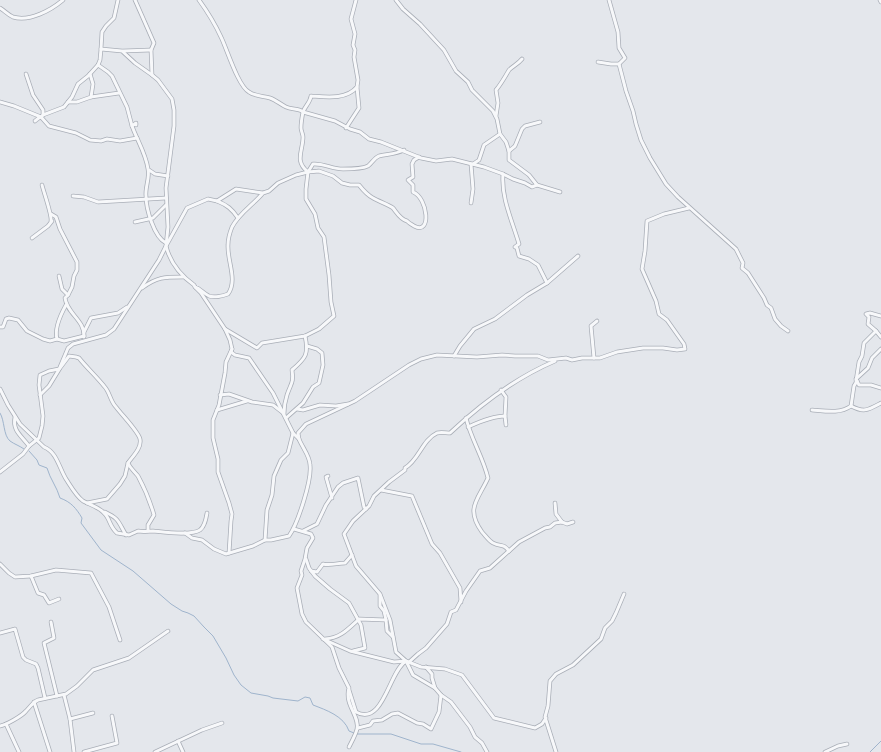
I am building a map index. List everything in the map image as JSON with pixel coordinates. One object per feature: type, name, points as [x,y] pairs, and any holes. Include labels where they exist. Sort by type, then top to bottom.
[{"type":"street","points":[[0,8],[14,17],[25,17],[40,14],[63,0]]},
{"type":"street","points":[[35,121],[41,116],[64,107],[76,87],[98,65],[100,60],[102,32],[114,18],[118,0]]},
{"type":"street","points":[[135,0],[154,44],[151,50],[152,75]]},
{"type":"street","points":[[199,0],[222,38],[226,51],[239,79],[248,92],[279,102],[286,107],[301,110],[335,122],[346,128],[360,132],[369,140],[381,142],[419,157],[436,161],[452,159],[503,174],[513,180],[525,183],[532,187],[537,185]]},
{"type":"street","points":[[346,128],[359,108],[357,87],[358,80],[354,57],[355,50],[353,45],[355,34],[351,19],[356,0]]},
{"type":"street","points":[[396,0],[444,50],[456,71],[468,82],[472,90],[493,111],[496,116],[500,134],[506,142],[509,151],[509,160],[528,175],[537,185],[560,192]]},
{"type":"street","points":[[598,62],[619,64],[625,58],[618,48],[618,32],[609,0]]},
{"type":"street","points":[[101,49],[122,51],[151,50]]},
{"type":"street","points":[[40,395],[49,386],[68,348],[73,344],[106,336],[114,329],[165,251],[168,227],[166,198],[174,126],[172,99],[158,80],[122,51]]},
{"type":"street","points":[[496,116],[498,103],[496,90],[510,70],[519,64],[522,59]]},
{"type":"street","points":[[619,64],[641,140],[666,184],[678,197],[736,249],[742,263],[742,268],[748,273],[767,305],[771,308],[775,318],[781,326],[788,331]]},
{"type":"street","points":[[98,65],[112,76],[130,116],[132,126],[149,170],[146,200],[150,218],[157,235],[166,245],[168,253],[177,270],[183,277],[194,285],[225,329],[230,340],[232,349],[231,352],[236,355],[249,358],[274,393],[293,434],[299,439]]},
{"type":"street","points":[[26,74],[33,95],[43,110],[41,116]]},
{"type":"street","points":[[90,74],[93,84],[91,97]]},
{"type":"street","points":[[308,172],[303,168],[300,161],[303,138],[301,128],[305,106],[310,101],[311,96],[322,98],[326,96],[346,96],[353,92],[357,87]]},
{"type":"street","points":[[68,102],[77,102],[91,97],[119,93]]},
{"type":"street","points":[[0,102],[41,116],[49,126],[76,132],[90,140],[101,141],[107,139],[120,141],[137,138]]},
{"type":"street","points":[[509,151],[515,146],[522,129],[525,126],[540,122]]},
{"type":"street","points":[[132,126],[136,123],[136,125]]},
{"type":"street","points":[[472,164],[479,160],[484,145],[500,134]]},
{"type":"street","points":[[225,329],[257,348],[262,343],[305,336],[319,329],[334,316],[331,302],[324,237],[318,228],[315,214],[306,200],[308,172],[313,164],[321,163],[336,169],[363,168],[368,166],[379,156],[396,154],[404,150]]},
{"type":"street","points":[[195,287],[209,296],[222,296],[228,294],[232,282],[228,245],[232,227],[241,214],[263,193],[278,183],[296,175],[319,171],[333,176],[342,183],[359,185],[372,198],[386,206],[392,207],[397,214],[410,225],[418,229],[422,228],[425,226],[426,222],[426,210],[420,197],[417,193],[413,192],[413,185],[408,180],[413,177],[412,164],[414,160],[419,157]]},
{"type":"street","points":[[471,203],[473,189],[472,164]]},
{"type":"street","points":[[149,170],[155,174],[168,176]]},
{"type":"street","points":[[503,174],[502,186],[505,191],[505,202],[519,244],[515,247],[517,248],[519,256],[529,259],[538,265],[547,283]]},
{"type":"street","points":[[42,185],[44,196],[77,262],[77,270],[72,287],[65,298],[66,305],[78,319],[84,332],[83,341]]},
{"type":"street","points":[[217,201],[236,189],[263,193]]},
{"type":"street","points":[[73,196],[98,202],[166,198]]},
{"type":"street","points":[[166,245],[187,208],[208,199],[227,205],[233,210],[238,218]]},
{"type":"street","points":[[135,222],[153,218],[166,205]]},
{"type":"street","points":[[487,752],[482,743],[475,737],[470,727],[451,702],[441,695],[435,688],[413,675],[407,662],[396,652],[390,620],[380,594],[356,566],[344,534],[353,521],[366,510],[374,496],[406,470],[405,468],[413,462],[428,440],[438,433],[450,433],[501,390],[529,373],[557,360],[566,358],[572,360],[582,358],[600,358],[617,352],[643,348],[685,349],[667,320],[659,314],[656,301],[642,269],[647,221],[664,214],[690,208]]},
{"type":"street","points":[[32,238],[48,226],[53,215]]},
{"type":"street","points":[[454,356],[474,329],[495,319],[527,295],[547,283],[578,256]]},
{"type":"street","points":[[59,276],[62,289],[68,295]]},
{"type":"street","points":[[140,290],[154,279],[183,277]]},
{"type":"street","points":[[57,339],[56,335],[60,317],[66,305]]},
{"type":"street","points":[[84,332],[92,318],[118,313],[129,306]]},
{"type":"street","points":[[881,316],[870,313],[866,314],[869,317],[868,324],[881,337]]},
{"type":"street","points":[[0,327],[3,327],[6,319],[12,318],[18,320],[27,331],[43,340],[50,341],[57,339],[64,341],[84,336]]},
{"type":"street","points":[[594,358],[591,326],[597,321]]},
{"type":"street","points":[[876,331],[864,343],[862,356],[858,362],[857,380],[859,385],[871,385],[881,388]]},
{"type":"street","points":[[283,413],[287,394],[292,386],[292,370],[305,358],[307,346],[305,336]]},
{"type":"street","points":[[286,418],[303,403],[313,387],[319,382],[323,365],[322,353],[317,349],[307,346]]},
{"type":"street","points":[[812,410],[840,411],[851,406],[854,386],[857,380],[868,368],[872,358],[881,348]]},
{"type":"street","points":[[229,553],[232,514],[218,472],[218,459],[213,438],[213,420],[224,380],[226,362],[232,349]]},
{"type":"street","points":[[185,533],[192,538],[202,540],[223,554],[253,546],[264,540],[289,536],[294,529],[310,478],[310,461],[299,439],[298,433],[306,424],[349,404],[376,388],[409,365],[421,359],[437,355],[477,357],[502,355],[538,356],[548,360],[557,360]]},
{"type":"street","points":[[0,472],[23,454],[29,446],[39,438],[42,426],[40,376],[59,368],[69,356],[76,356],[106,388],[114,406],[129,422],[140,438],[140,444],[137,451],[128,463],[125,476],[120,484],[107,499],[87,503]]},
{"type":"street","points":[[0,389],[15,417],[26,431],[54,455],[65,478],[80,497],[87,503],[116,518],[126,535]]},
{"type":"street","points":[[501,390],[506,397],[506,425]]},
{"type":"street","points":[[220,395],[229,394],[258,403],[273,405],[283,413]]},
{"type":"street","points":[[216,410],[249,400]]},
{"type":"street","points":[[851,406],[859,411],[864,411],[881,403]]},
{"type":"street","points":[[297,409],[303,410],[320,405],[336,406],[349,404]]},
{"type":"street","points":[[468,427],[505,416]]},
{"type":"street","points":[[15,417],[14,426],[29,446]]},
{"type":"street","points":[[466,418],[468,427],[485,465],[488,478],[475,501],[474,512],[477,524],[492,543],[505,546],[509,551]]},
{"type":"street","points":[[264,540],[267,510],[272,495],[274,476],[281,460],[288,453],[293,434]]},
{"type":"street","points":[[128,463],[147,492],[154,515],[148,524],[148,531]]},
{"type":"street","points":[[328,476],[326,477],[327,484],[332,498]]},
{"type":"street","points":[[301,531],[317,524],[338,487],[343,483],[358,478],[364,507],[366,510]]},
{"type":"street","points":[[381,490],[412,496],[432,544],[440,553],[460,588],[461,603]]},
{"type":"street","points":[[555,503],[556,514],[562,522]]},
{"type":"street","points":[[103,511],[113,530],[117,533],[126,535],[138,531],[185,533],[199,531],[204,525],[207,513]]},
{"type":"street","points":[[306,557],[297,588],[302,614],[306,622],[332,647],[339,668],[349,688],[356,712],[362,715],[370,714],[377,708],[398,669],[426,648],[447,624],[451,612],[456,610],[466,591],[480,572],[490,568],[519,542],[545,528],[550,527],[555,523],[562,522],[567,524],[573,522]]},
{"type":"street","points":[[294,529],[311,534],[313,538],[306,548],[306,557],[309,568],[330,590],[349,603],[359,619],[365,648],[352,652]]},
{"type":"street","points":[[311,571],[317,572],[323,564],[331,565],[336,563],[345,563],[352,555]]},
{"type":"street","points":[[0,564],[9,573],[16,577],[31,576],[56,570],[91,572],[109,607],[120,640]]},
{"type":"street","points":[[31,576],[38,593],[44,595],[49,603],[59,599]]},
{"type":"street","points":[[380,594],[380,606],[384,612],[386,620],[386,631],[393,637]]},
{"type":"street","points":[[556,752],[546,718],[550,681],[556,674],[573,665],[601,638],[605,628],[612,621],[624,594]]},
{"type":"street","points":[[323,639],[338,636],[359,619],[386,620]]},
{"type":"street","points":[[51,622],[54,638],[44,643],[57,696]]},
{"type":"street","points":[[0,633],[15,629],[23,657],[26,660],[36,664],[38,668],[45,698]]},
{"type":"street","points":[[0,726],[24,713],[34,702],[45,698],[64,695],[77,686],[93,670],[129,658],[168,631]]},
{"type":"street","points":[[323,639],[352,652],[394,662],[407,662],[421,667],[445,669],[462,675],[494,718],[535,728],[542,724],[546,718]]},
{"type":"street","points":[[426,667],[432,674],[435,688]]},
{"type":"street","points":[[349,688],[347,695],[356,718],[358,728],[349,747]]},
{"type":"street","points":[[64,695],[70,719],[74,752]]},
{"type":"street","points":[[358,728],[370,725],[374,721],[382,720],[392,714],[398,713],[431,729],[439,712],[441,695]]},
{"type":"street","points":[[34,702],[50,752]]},
{"type":"street","points":[[70,719],[93,713]]},
{"type":"street","points":[[84,752],[117,743],[112,716]]},
{"type":"street","points":[[155,752],[202,730],[222,723]]},
{"type":"street","points":[[6,724],[19,752]]},
{"type":"street","points":[[178,741],[183,752]]},
{"type":"street","points":[[825,752],[847,744]]},
{"type":"waterway","points":[[0,413],[8,438],[10,441],[24,449]]},
{"type":"waterway","points":[[29,451],[37,460],[39,465],[47,468],[60,498],[67,501],[75,508],[82,518],[81,523],[101,550],[133,571],[171,604],[194,616],[213,636],[241,685],[251,693],[273,698],[298,701],[305,697],[310,698],[313,705],[329,711],[343,721],[349,731],[354,733]]},
{"type":"waterway","points":[[357,734],[391,734],[421,744],[433,744],[461,752]]},
{"type":"waterway","points":[[870,752],[881,741]]}]
